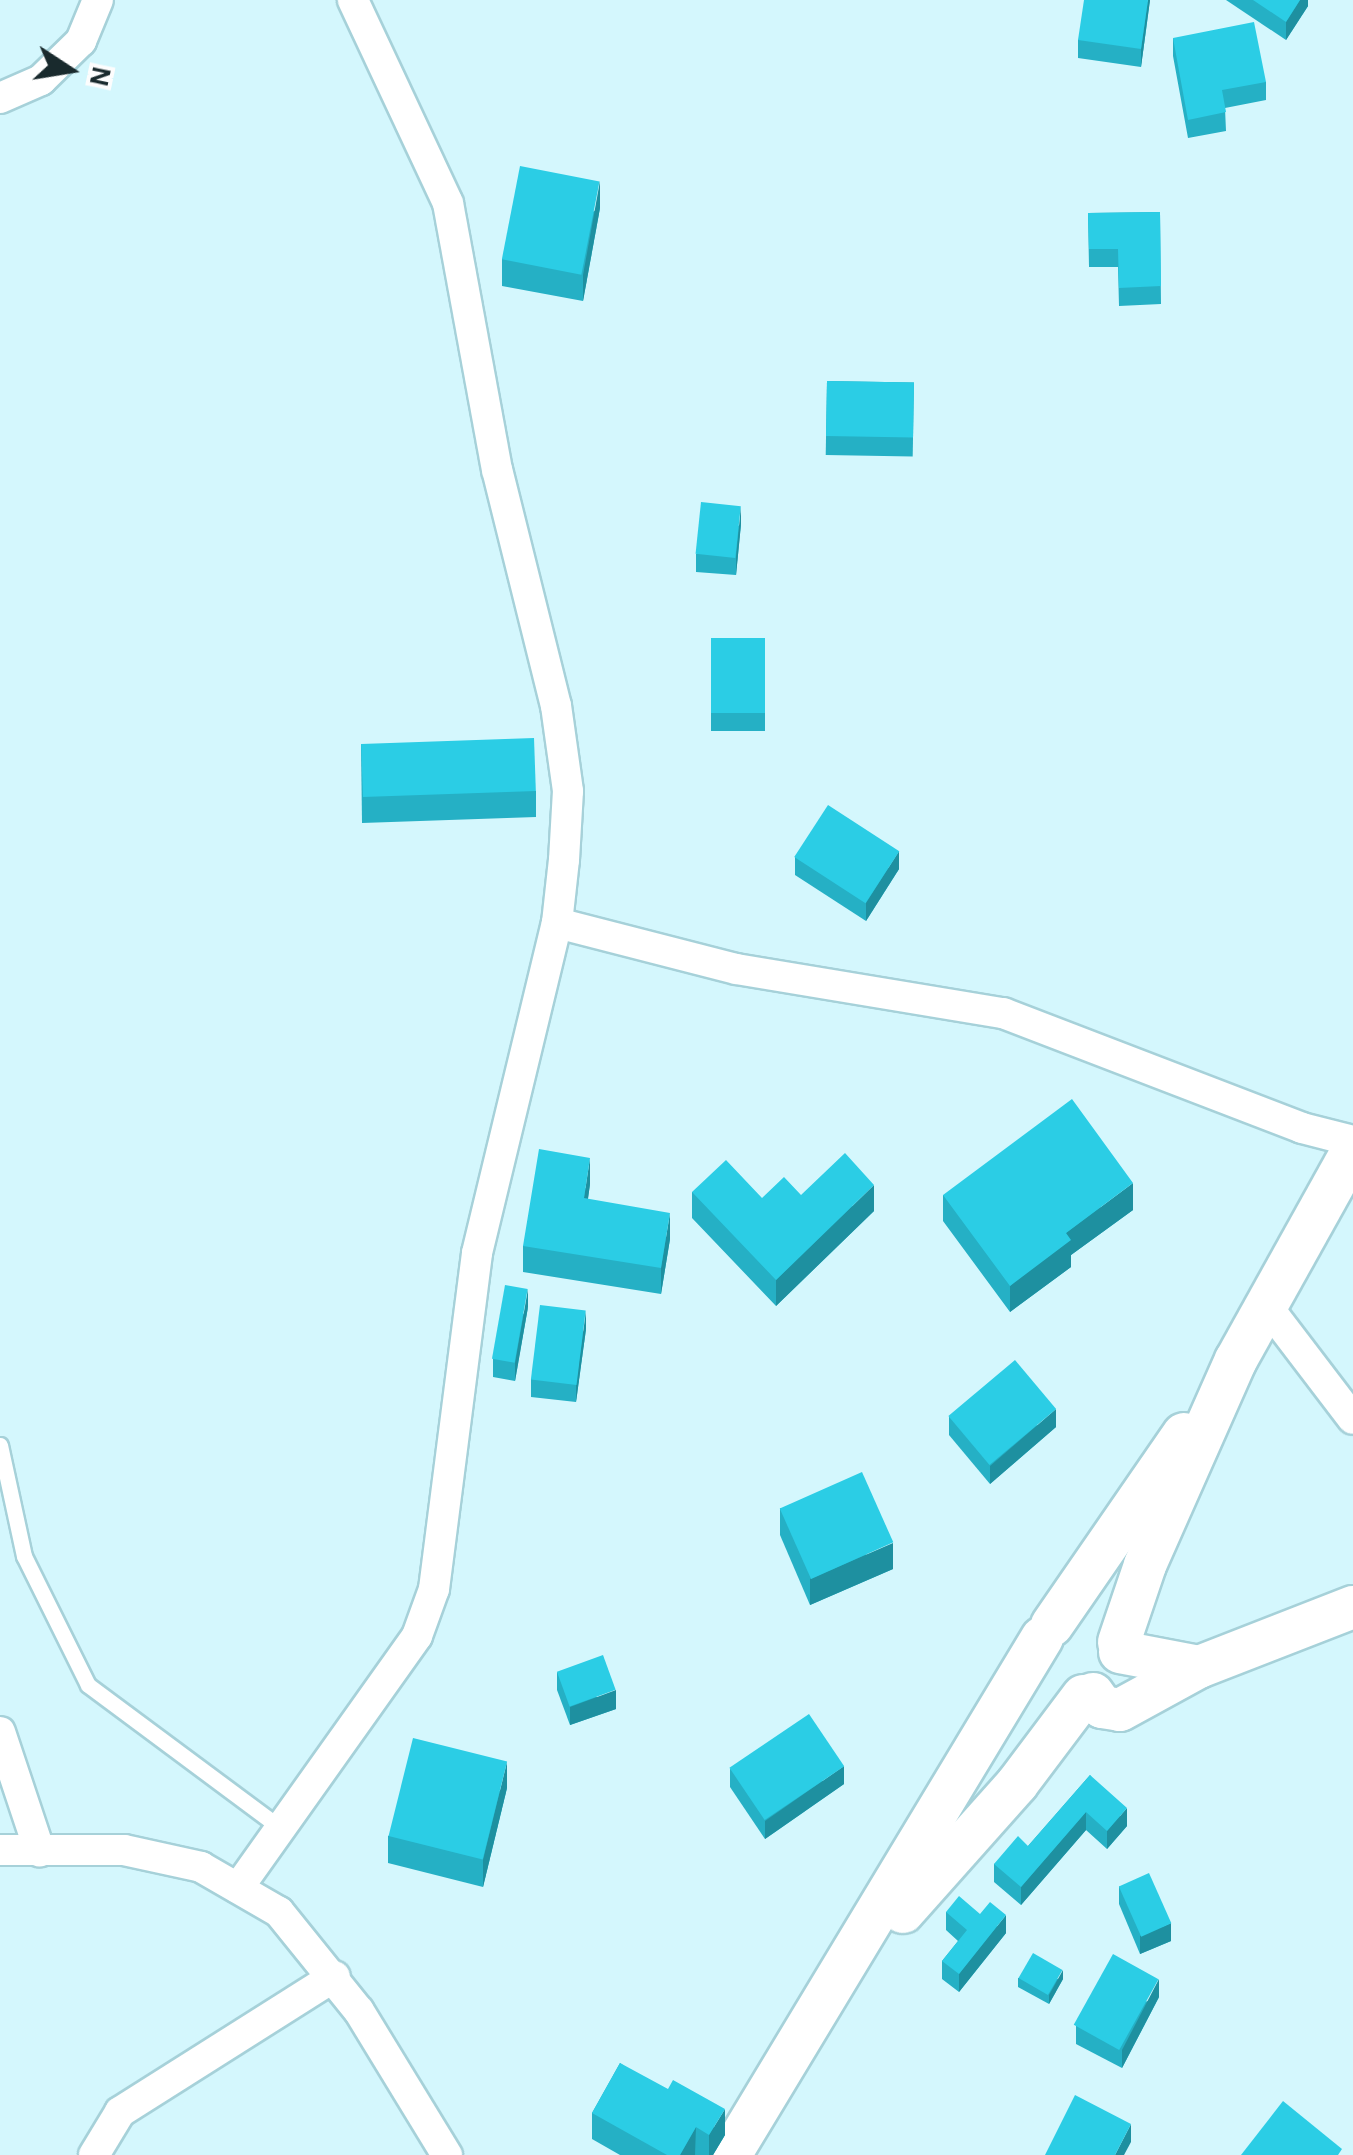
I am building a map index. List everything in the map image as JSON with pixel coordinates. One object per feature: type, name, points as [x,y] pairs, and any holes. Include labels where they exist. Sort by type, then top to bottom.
[{"type":"main road","points":[[824,2003],[1017,1784],[1088,1695],[1108,1685],[1145,1565],[1236,1360],[1353,1150]]},
{"type":"main road","points":[[730,2155],[1047,1632],[1236,1360]]},
{"type":"main road","points":[[1199,1667],[1120,1647],[1098,1618],[1066,1616],[1047,1632],[1042,1671],[1052,1686],[1088,1695],[1102,1707],[1120,1710],[1199,1667],[1353,1607]]},
{"type":"street","points":[[0,98],[41,80],[81,42],[98,0]]},
{"type":"street","points":[[238,1888],[416,1636],[434,1589],[477,1253],[557,923],[568,791],[556,706],[497,470],[448,203],[353,0]]},
{"type":"street","points":[[557,923],[736,969],[1002,1013],[1302,1128],[1353,1141]]},
{"type":"street","points":[[1266,1306],[1353,1420]]},
{"type":"street","points":[[0,1732],[40,1852]]},
{"type":"street","points":[[0,1850],[124,1850],[201,1867],[279,1912],[335,1976],[446,2155]]},
{"type":"street","points":[[94,2155],[120,2112],[335,1976]]},
{"type":"lane","points":[[0,1445],[24,1556],[88,1685],[279,1827]]},
{"type":"building","points":[[1084,0],[1148,0],[1141,49],[1078,40]]},
{"type":"building","points":[[1253,0],[1300,0],[1286,22]]},
{"type":"building","points":[[1254,22],[1266,82],[1222,90],[1226,112],[1188,120],[1173,38]]},
{"type":"building","points":[[520,166],[600,181],[581,275],[502,259]]},
{"type":"building","points":[[1160,212],[1161,286],[1119,288],[1118,249],[1089,249],[1088,213]]},
{"type":"building","points":[[827,381],[914,383],[913,438],[826,436]]},
{"type":"building","points":[[701,502],[741,506],[735,558],[696,554]]},
{"type":"building","points":[[711,638],[765,638],[765,713],[711,713]]},
{"type":"building","points":[[534,738],[536,791],[363,797],[361,744]]},
{"type":"building","points":[[828,805],[899,851],[866,903],[794,857]]},
{"type":"building","points":[[1072,1099],[1133,1183],[1066,1233],[1071,1240],[1010,1286],[943,1195]]},
{"type":"building","points":[[539,1149],[590,1158],[584,1198],[670,1213],[661,1268],[523,1246]]},
{"type":"building","points":[[845,1153],[874,1185],[776,1280],[692,1192],[726,1160],[762,1198],[784,1177],[801,1195]]},
{"type":"building","points":[[505,1285],[528,1289],[515,1363],[492,1359]]},
{"type":"building","points":[[540,1305],[586,1311],[577,1385],[531,1379]]},
{"type":"building","points":[[1015,1360],[1056,1409],[989,1465],[948,1416]]},
{"type":"building","points":[[862,1472],[893,1542],[811,1579],[780,1509]]},
{"type":"building","points":[[603,1655],[616,1690],[570,1707],[557,1672]]},
{"type":"building","points":[[809,1714],[844,1766],[765,1820],[729,1768]]},
{"type":"building","points":[[413,1738],[507,1761],[483,1859],[389,1836]]},
{"type":"building","points":[[1090,1775],[1127,1808],[1107,1831],[1086,1812],[1021,1887],[994,1864],[1018,1836],[1028,1846]]},
{"type":"building","points":[[1149,1873],[1171,1923],[1141,1937],[1119,1886]]},
{"type":"building","points":[[959,1896],[980,1914],[990,1902],[1006,1915],[959,1974],[942,1961],[967,1930],[946,1912]]},
{"type":"building","points":[[1033,1953],[1062,1970],[1048,1995],[1019,1978]]},
{"type":"building","points":[[1113,1954],[1158,1979],[1119,2050],[1074,2025]]},
{"type":"building","points":[[620,2063],[668,2089],[673,2080],[725,2109],[709,2135],[696,2127],[680,2155],[667,2155],[592,2113]]},
{"type":"building","points":[[1075,2095],[1131,2124],[1115,2155],[1045,2155]]},
{"type":"building","points":[[1283,2101],[1342,2149],[1338,2155],[1241,2155]]}]
